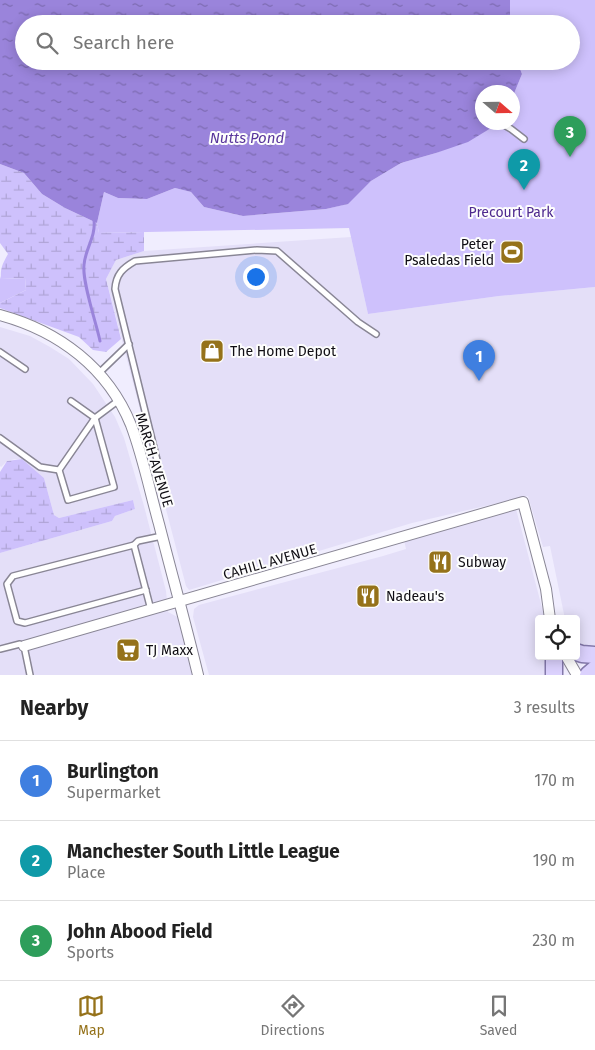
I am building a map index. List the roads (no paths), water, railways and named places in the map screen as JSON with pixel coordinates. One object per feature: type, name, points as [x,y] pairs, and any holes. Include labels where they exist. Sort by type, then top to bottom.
[{"type":"main road","points":[[580,653],[595,655]]},
{"type":"main road","points":[[554,660],[554,675]]},
{"type":"main road","points":[[588,675],[595,669]]},
{"type":"street","name":"MARCH AVENUE","points":[[0,315],[38,328],[78,352],[99,373],[119,400],[132,427],[198,675]]},
{"type":"street","name":"CAHILL AVENUE","points":[[24,646],[523,502],[546,589]]},
{"type":"street","points":[[546,589],[549,615]]},
{"type":"street","points":[[546,589],[556,615]]},
{"type":"street","points":[[556,660],[564,675]]},
{"type":"street","points":[[568,660],[576,675]]},
{"type":"lane","points":[[513,130],[524,139]]},
{"type":"lane","points":[[157,460],[115,290],[116,282],[122,270],[135,261],[257,250],[277,251],[358,322],[376,334]]},
{"type":"lane","points":[[99,373],[129,344]]},
{"type":"lane","points":[[0,352],[24,369]]},
{"type":"lane","points":[[59,470],[95,418],[119,400]]},
{"type":"lane","points":[[59,470],[68,500],[114,487],[95,418],[71,401]]},
{"type":"lane","points":[[0,438],[40,467],[59,470]]},
{"type":"lane","points":[[146,590],[25,623],[17,621],[8,584],[13,576],[162,536]]},
{"type":"lane","points":[[134,545],[151,610]]},
{"type":"lane","points":[[0,649],[20,644],[24,646],[30,675]]},
{"type":"water","name":"Nutts Pond","points":[[0,0],[510,0],[510,15],[15,15],[15,70],[520,70],[522,74],[518,85],[475,85],[475,130],[488,130],[468,142],[401,163],[371,181],[348,204],[326,209],[243,216],[204,207],[191,192],[175,188],[147,199],[118,198],[104,192],[97,223],[65,208],[42,194],[24,173],[0,164]]},
{"type":"waterway","points":[[94,220],[84,272],[87,292],[100,341]]},
{"type":"place","name":"John Abood Field","points":[[570,157]]},
{"type":"place","name":"Manchester South Little League","points":[[524,190]]},
{"type":"place","name":"Peter Psaledas Field","points":[[512,252]]},
{"type":"place","name":"The Home Depot","points":[[212,351]]},
{"type":"place","name":"Burlington","points":[[479,381]]},
{"type":"place","name":"Subway","points":[[440,562]]},
{"type":"place","name":"Nadeau's","points":[[368,596]]},
{"type":"place","name":"TJ Maxx","points":[[128,650]]},
{"type":"park label","name":"Precourt Park","points":[[511,212]]}]
